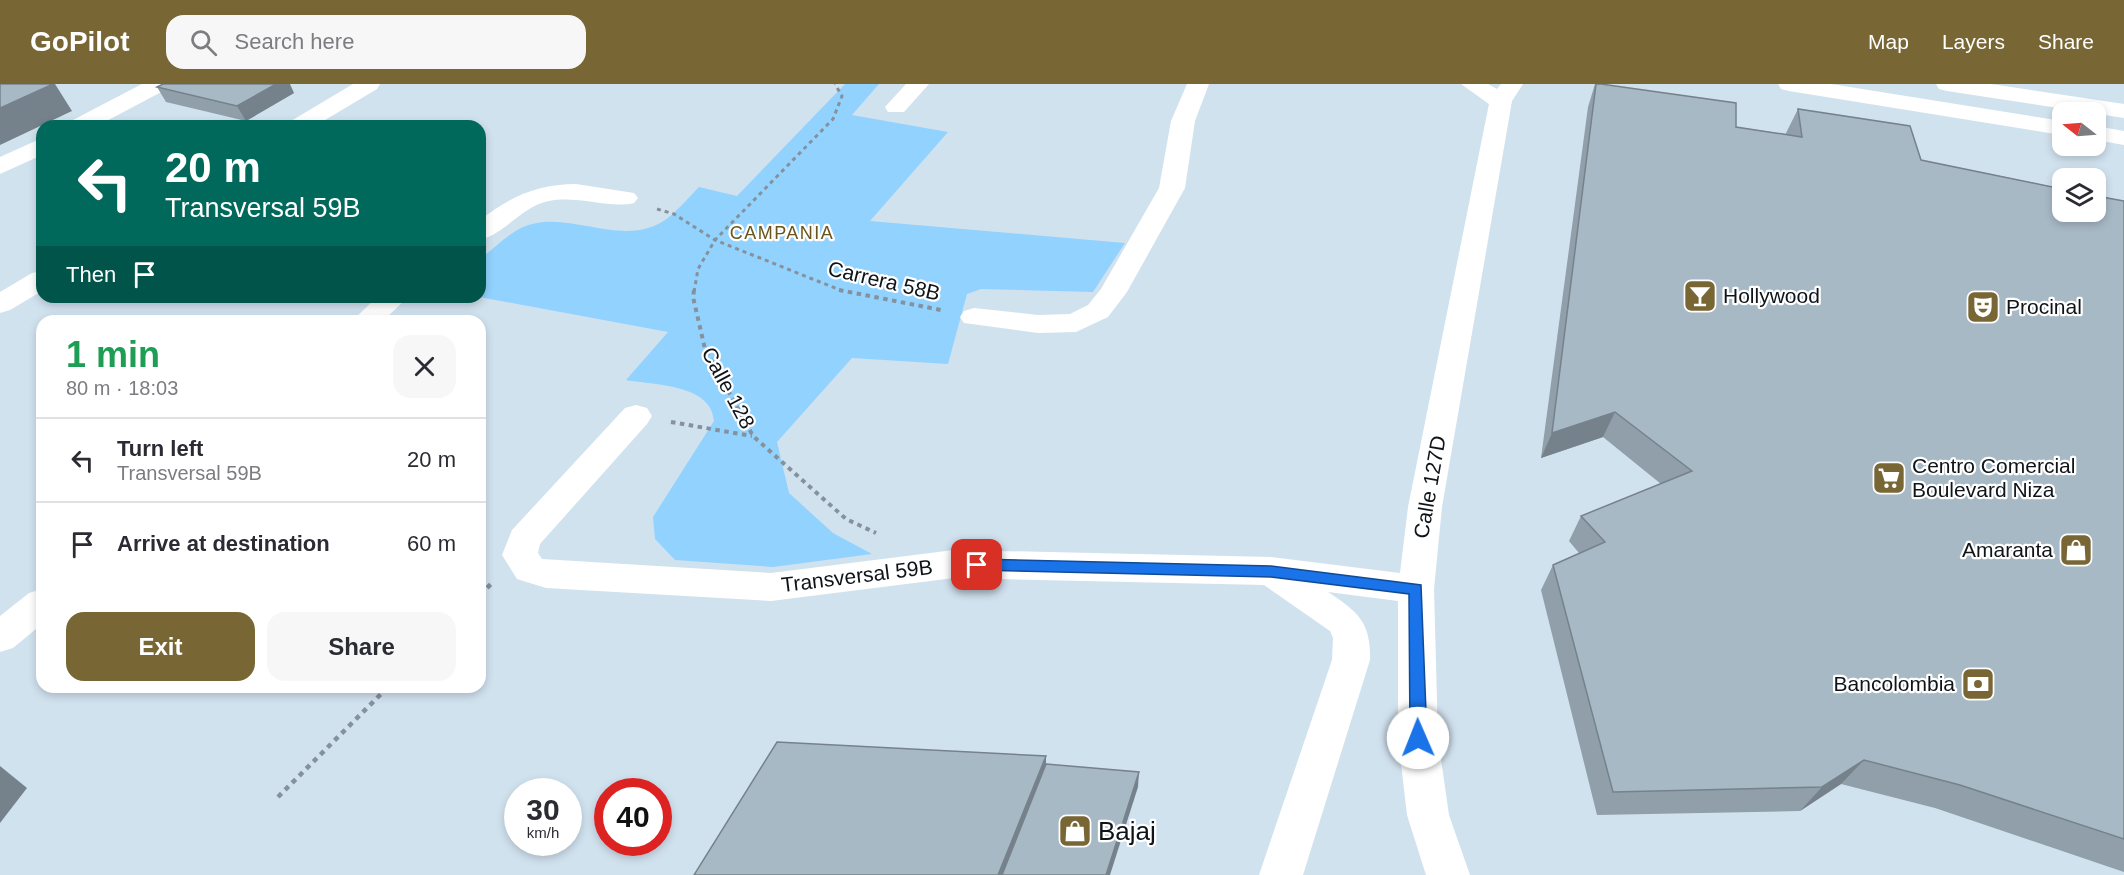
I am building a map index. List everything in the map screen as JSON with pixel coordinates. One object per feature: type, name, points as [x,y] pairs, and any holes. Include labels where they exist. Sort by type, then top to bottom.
[{"type":"street","points":[[90,120],[159,84]]},
{"type":"street","points":[[309,120],[369,84]]},
{"type":"street","points":[[896,107],[918,84]]},
{"type":"street","points":[[974,317],[1038,324],[1076,323],[1098,311],[1113,292],[1172,188],[1183,121],[1198,84]]},
{"type":"street","points":[[1472,84],[1503,90]]},
{"type":"street","points":[[1789,84],[2052,126]]},
{"type":"street","points":[[1947,84],[2124,111]]},
{"type":"street","name":"Calle 127D","points":[[1448,875],[1428,815],[1418,738],[1416,589],[1425,507],[1503,90]]},
{"type":"street","points":[[2106,135],[2124,138]]},
{"type":"street","points":[[0,167],[36,148]]},
{"type":"street","points":[[486,228],[529,199],[561,193],[595,192],[625,198]]},
{"type":"street","points":[[0,304],[36,283]]},
{"type":"street","points":[[373,315],[387,303]]},
{"type":"street","name":"Transversal 59B","points":[[636,416],[524,539],[520,555],[530,569],[546,574],[771,587],[954,564],[1271,571],[1416,589]]},
{"type":"street","points":[[1271,571],[1342,621],[1352,638],[1351,660],[1281,875]]},
{"type":"street","points":[[0,637],[36,608]]},
{"type":"path","name":"Calle 128","points":[[834,84],[842,96],[832,119],[715,240],[698,269],[693,297],[705,349],[753,436],[846,519],[886,539]]},
{"type":"path","name":"Carrera 58B","points":[[625,198],[674,214],[715,240],[840,291],[974,317]]},
{"type":"path","points":[[636,416],[753,436]]},
{"type":"path","points":[[278,797],[382,693]]},
{"type":"shaded area","points":[[845,84],[879,84],[852,115],[948,132],[870,221],[1125,243],[1093,292],[981,289],[967,294],[948,364],[852,358],[777,442],[789,493],[833,533],[872,554],[773,567],[675,560],[655,539],[653,517],[714,421],[711,409],[703,400],[679,388],[626,380],[668,332],[486,298],[486,254],[521,228],[538,223],[556,222],[609,230],[645,229],[667,219],[699,187],[737,196]]},
{"type":"building","points":[[0,84],[53,84],[0,108]]},
{"type":"building","points":[[163,84],[276,84],[237,106],[157,87]]},
{"type":"building","name":"Centro Comercial Boulevard Niza","points":[[1596,84],[1736,103],[1736,127],[1802,137],[1798,109],[1910,126],[1921,160],[2052,187],[2052,222],[2106,222],[2106,198],[2124,201],[2124,839],[1960,785],[1864,760],[1822,787],[1613,792],[1553,565],[1605,542],[1581,516],[1692,471],[1615,412],[1552,433]]},
{"type":"building","points":[[777,742],[1046,756],[998,875],[694,875]]},
{"type":"building","name":"Bajaj","points":[[1046,764],[1139,772],[1106,875],[1002,875]]},
{"type":"place","name":"Hollywood","points":[[1700,296]]},
{"type":"place","name":"Procinal","points":[[1983,307]]},
{"type":"place","name":"Centro Comercial Boulevard Niza","points":[[1889,478]]},
{"type":"place","name":"Amaranta","points":[[2076,550]]},
{"type":"place","name":"Bancolombia","points":[[1978,684]]},
{"type":"place","name":"Bajaj","points":[[1075,831]]},
{"type":"district","name":"CAMPANIA","points":[[782,233]]},
{"type":"route","points":[[977,565],[1271,571],[1416,589],[1418,738]]}]
